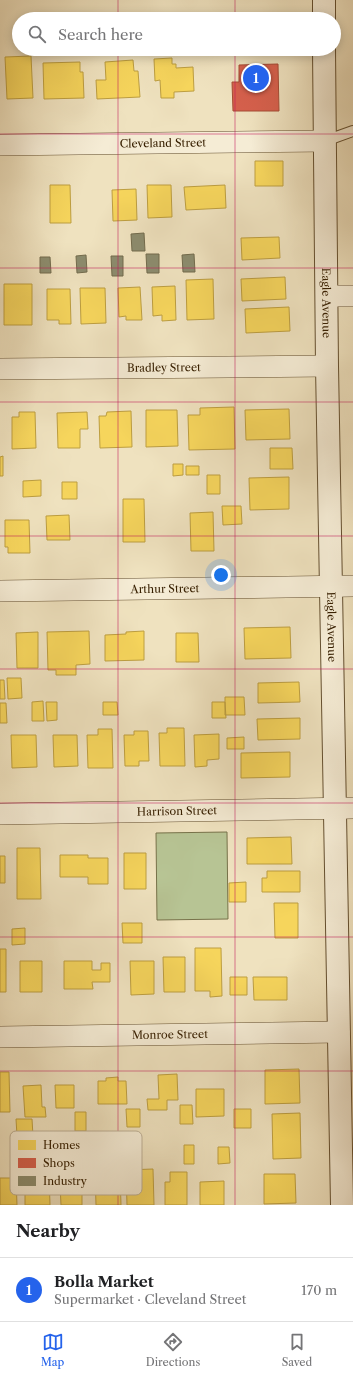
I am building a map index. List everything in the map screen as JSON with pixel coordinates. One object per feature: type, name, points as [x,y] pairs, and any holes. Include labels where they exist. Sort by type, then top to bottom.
[{"type":"street","points":[[324,0],[324,12]]},
{"type":"street","name":"Eagle Avenue","points":[[324,56],[328,296],[327,366],[342,586],[344,808],[339,1032],[346,1073],[347,1144],[342,1205]]},
{"type":"street","name":"Cleveland Street","points":[[0,145],[325,141]]},
{"type":"street","points":[[328,296],[353,296]]},
{"type":"street","name":"Bradley Street","points":[[0,369],[327,366]]},
{"type":"street","name":"Arthur Street","points":[[0,591],[342,586]]},
{"type":"street","name":"Harrison Street","points":[[0,814],[344,808]]},
{"type":"street","name":"Monroe Street","points":[[0,1037],[339,1032]]},
{"type":"lane","points":[[325,141],[353,131]]},
{"type":"green space","points":[[227,832],[228,919],[157,920],[156,833]]},
{"type":"building: Homes","points":[[31,56],[33,98],[7,99],[5,57]]},
{"type":"building: Homes","points":[[172,58],[172,64],[176,64],[176,68],[193,67],[194,91],[174,92],[174,98],[161,98],[160,80],[155,81],[154,59]]},
{"type":"building: Homes","points":[[133,60],[134,71],[138,71],[140,97],[97,99],[96,80],[106,80],[105,62]]},
{"type":"building: Homes","points":[[80,62],[80,72],[83,72],[84,98],[44,99],[43,63]]},
{"type":"building: Homes","points":[[255,161],[283,161],[283,186],[255,186]]},
{"type":"building: Homes","points":[[50,185],[70,185],[71,223],[50,223]]},
{"type":"building: Homes","points":[[147,185],[171,185],[172,217],[148,218]]},
{"type":"building: Homes","points":[[225,185],[226,208],[186,210],[184,187]]},
{"type":"building: Homes","points":[[136,189],[137,220],[113,221],[112,190]]},
{"type":"building: Homes","points":[[279,237],[280,258],[242,260],[241,238]]},
{"type":"building: Homes","points":[[285,277],[286,299],[242,301],[241,279]]},
{"type":"building: Homes","points":[[213,279],[214,319],[187,320],[186,280]]},
{"type":"building: Homes","points":[[4,284],[32,284],[32,325],[4,325]]},
{"type":"building: Homes","points":[[175,286],[176,320],[162,321],[162,315],[153,316],[152,287]]},
{"type":"building: Homes","points":[[140,287],[142,320],[126,320],[126,316],[119,317],[118,288]]},
{"type":"building: Homes","points":[[80,288],[105,288],[106,323],[81,324]]},
{"type":"building: Homes","points":[[47,289],[70,289],[71,324],[59,324],[59,320],[47,320]]},
{"type":"building: Homes","points":[[289,307],[290,331],[246,333],[245,309]]},
{"type":"building: Homes","points":[[234,407],[235,449],[189,450],[188,415],[200,415],[200,408]]},
{"type":"building: Homes","points":[[289,409],[290,439],[246,440],[245,410]]},
{"type":"building: Homes","points":[[146,410],[177,410],[178,446],[146,447]]},
{"type":"building: Homes","points":[[131,411],[132,447],[100,448],[99,416],[106,416],[107,412]]},
{"type":"building: Homes","points":[[19,412],[35,412],[36,448],[12,449],[12,417],[19,417]]},
{"type":"building: Homes","points":[[87,412],[88,429],[80,429],[80,448],[58,448],[57,413]]},
{"type":"building: Homes","points":[[270,448],[292,448],[293,469],[270,469]]},
{"type":"building: Homes","points":[[3,456],[3,476],[0,476],[0,457]]},
{"type":"building: Homes","points":[[173,464],[183,464],[183,475],[173,476]]},
{"type":"building: Homes","points":[[186,466],[199,466],[199,475],[186,475]]},
{"type":"building: Homes","points":[[207,475],[220,475],[220,494],[207,494]]},
{"type":"building: Homes","points":[[289,477],[289,509],[250,510],[249,478]]},
{"type":"building: Homes","points":[[41,480],[41,496],[23,497],[23,481]]},
{"type":"building: Homes","points":[[62,482],[77,482],[77,499],[62,499]]},
{"type":"building: Homes","points":[[123,499],[144,499],[145,542],[123,542]]},
{"type":"building: Homes","points":[[222,506],[241,506],[242,524],[223,525]]},
{"type":"building: Homes","points":[[213,512],[214,551],[191,551],[190,513]]},
{"type":"building: Homes","points":[[69,515],[70,540],[47,540],[46,516]]},
{"type":"building: Homes","points":[[5,520],[29,520],[30,553],[8,553],[8,547],[5,547]]},
{"type":"building: Homes","points":[[290,627],[291,658],[245,659],[244,628]]},
{"type":"building: Homes","points":[[89,631],[90,664],[76,665],[76,675],[56,675],[56,670],[48,670],[47,632]]},
{"type":"building: Homes","points":[[144,631],[144,660],[105,661],[105,635]]},
{"type":"building: Homes","points":[[38,632],[38,668],[17,668],[16,633]]},
{"type":"building: Homes","points":[[176,633],[198,633],[199,662],[176,662]]},
{"type":"building: Homes","points":[[7,678],[21,678],[22,698],[8,699]]},
{"type":"building: Homes","points":[[0,680],[4,680],[5,699],[0,699]]},
{"type":"building: Homes","points":[[299,682],[300,702],[258,703],[258,683]]},
{"type":"building: Homes","points":[[225,697],[244,697],[245,715],[225,715]]},
{"type":"building: Homes","points":[[43,701],[44,721],[32,721],[32,702]]},
{"type":"building: Homes","points":[[46,702],[57,702],[57,720],[47,721]]},
{"type":"building: Homes","points":[[103,702],[117,702],[118,715],[103,715]]},
{"type":"building: Homes","points":[[212,702],[225,702],[226,718],[212,718]]},
{"type":"building: Homes","points":[[0,703],[6,703],[7,723],[0,723]]},
{"type":"building: Homes","points":[[300,718],[300,739],[258,740],[257,719]]},
{"type":"building: Homes","points":[[167,728],[184,728],[185,766],[160,766],[159,733],[167,733]]},
{"type":"building: Homes","points":[[98,729],[112,729],[113,768],[88,768],[87,735],[98,735]]},
{"type":"building: Homes","points":[[134,731],[148,731],[149,761],[139,761],[139,766],[125,766],[124,735],[134,735]]},
{"type":"building: Homes","points":[[219,734],[219,759],[207,760],[207,766],[195,767],[194,735]]},
{"type":"building: Homes","points":[[11,735],[36,735],[37,767],[12,768]]},
{"type":"building: Homes","points":[[53,735],[77,735],[78,766],[54,767]]},
{"type":"building: Homes","points":[[244,737],[244,749],[227,749],[227,738]]},
{"type":"building: Homes","points":[[290,752],[290,777],[241,778],[241,753]]},
{"type":"building: Homes","points":[[291,837],[292,864],[247,864],[247,838]]},
{"type":"building: Homes","points":[[17,848],[40,848],[41,899],[17,899]]},
{"type":"building: Homes","points":[[124,853],[146,853],[146,889],[124,889]]},
{"type":"building: Homes","points":[[60,855],[88,855],[88,858],[108,858],[108,884],[88,884],[88,877],[60,877]]},
{"type":"building: Homes","points":[[0,856],[5,856],[5,883],[0,883]]},
{"type":"building: Homes","points":[[267,871],[300,871],[300,892],[262,892],[262,878],[267,878]]},
{"type":"building: Homes","points":[[246,882],[246,902],[229,902],[229,883]]},
{"type":"building: Homes","points":[[274,903],[298,903],[298,938],[275,938]]},
{"type":"building: Homes","points":[[122,923],[142,923],[142,943],[123,943]]},
{"type":"building: Homes","points":[[25,928],[25,944],[12,945],[12,929]]},
{"type":"building: Homes","points":[[195,948],[221,948],[222,996],[210,997],[210,991],[195,991]]},
{"type":"building: Homes","points":[[0,949],[6,949],[6,992],[0,992]]},
{"type":"building: Homes","points":[[163,957],[185,957],[185,992],[164,992]]},
{"type":"building: Homes","points":[[20,961],[42,961],[42,992],[20,992]]},
{"type":"building: Homes","points":[[64,961],[92,961],[92,970],[101,970],[101,963],[110,963],[110,982],[92,982],[93,989],[64,989]]},
{"type":"building: Homes","points":[[130,961],[154,961],[154,994],[131,995]]},
{"type":"building: Homes","points":[[230,977],[247,977],[247,995],[230,995]]},
{"type":"building: Homes","points":[[253,977],[287,977],[287,1000],[254,1000]]},
{"type":"building: Homes","points":[[299,1069],[300,1103],[265,1104],[265,1070]]},
{"type":"building: Homes","points":[[0,1072],[9,1072],[10,1112],[0,1112]]},
{"type":"building: Homes","points":[[177,1074],[178,1100],[167,1100],[167,1110],[148,1110],[147,1099],[159,1099],[158,1075]]},
{"type":"building: Homes","points":[[118,1077],[118,1081],[126,1081],[127,1104],[98,1104],[98,1081],[106,1081],[106,1078]]},
{"type":"building: Homes","points":[[41,1085],[42,1107],[45,1107],[46,1117],[25,1117],[23,1086]]},
{"type":"building: Homes","points":[[55,1085],[74,1085],[74,1108],[56,1108]]},
{"type":"building: Homes","points":[[196,1089],[224,1089],[224,1116],[196,1117]]},
{"type":"building: Homes","points":[[180,1105],[192,1105],[193,1124],[180,1124]]},
{"type":"building: Homes","points":[[126,1109],[140,1109],[140,1127],[127,1127]]},
{"type":"building: Homes","points":[[234,1109],[251,1109],[251,1128],[234,1128]]},
{"type":"building: Homes","points":[[75,1112],[86,1112],[86,1131],[75,1131]]},
{"type":"building: Homes","points":[[300,1113],[301,1158],[273,1159],[272,1114]]},
{"type":"building: Homes","points":[[16,1119],[32,1119],[33,1131],[17,1131]]},
{"type":"building: Homes","points":[[184,1145],[194,1145],[194,1164],[184,1164]]},
{"type":"building: Homes","points":[[218,1147],[229,1147],[230,1163],[218,1164]]},
{"type":"building: Homes","points":[[142,1169],[153,1169],[154,1205],[127,1205],[127,1195],[142,1195]]},
{"type":"building: Homes","points":[[170,1172],[187,1172],[187,1205],[165,1205],[165,1182],[170,1182]]},
{"type":"building: Homes","points":[[264,1174],[295,1174],[296,1203],[264,1204]]},
{"type":"building: Homes","points":[[0,1178],[10,1178],[10,1195],[17,1195],[17,1205],[0,1205]]},
{"type":"building: Homes","points":[[224,1181],[224,1205],[200,1205],[200,1182]]},
{"type":"building: Homes","points":[[25,1195],[50,1195],[50,1205],[25,1205]]},
{"type":"building: Homes","points":[[61,1195],[82,1195],[82,1205],[61,1205]]},
{"type":"building: Homes","points":[[96,1195],[121,1195],[121,1205],[96,1205]]},
{"type":"building: Shops","points":[[278,64],[279,111],[233,111],[232,82],[239,82],[239,65]]},
{"type":"building: Industry","points":[[144,233],[145,251],[132,251],[131,234]]},
{"type":"building: Industry","points":[[146,254],[159,254],[159,273],[147,273]]},
{"type":"building: Industry","points":[[194,254],[195,272],[183,272],[182,255]]},
{"type":"building: Industry","points":[[86,255],[87,272],[77,273],[76,256]]},
{"type":"building: Industry","points":[[111,256],[123,256],[123,276],[112,276]]},
{"type":"building: Industry","points":[[40,257],[50,257],[51,273],[40,273]]},
{"type":"place","name":"Bolla Market","points":[[256,78]]}]
